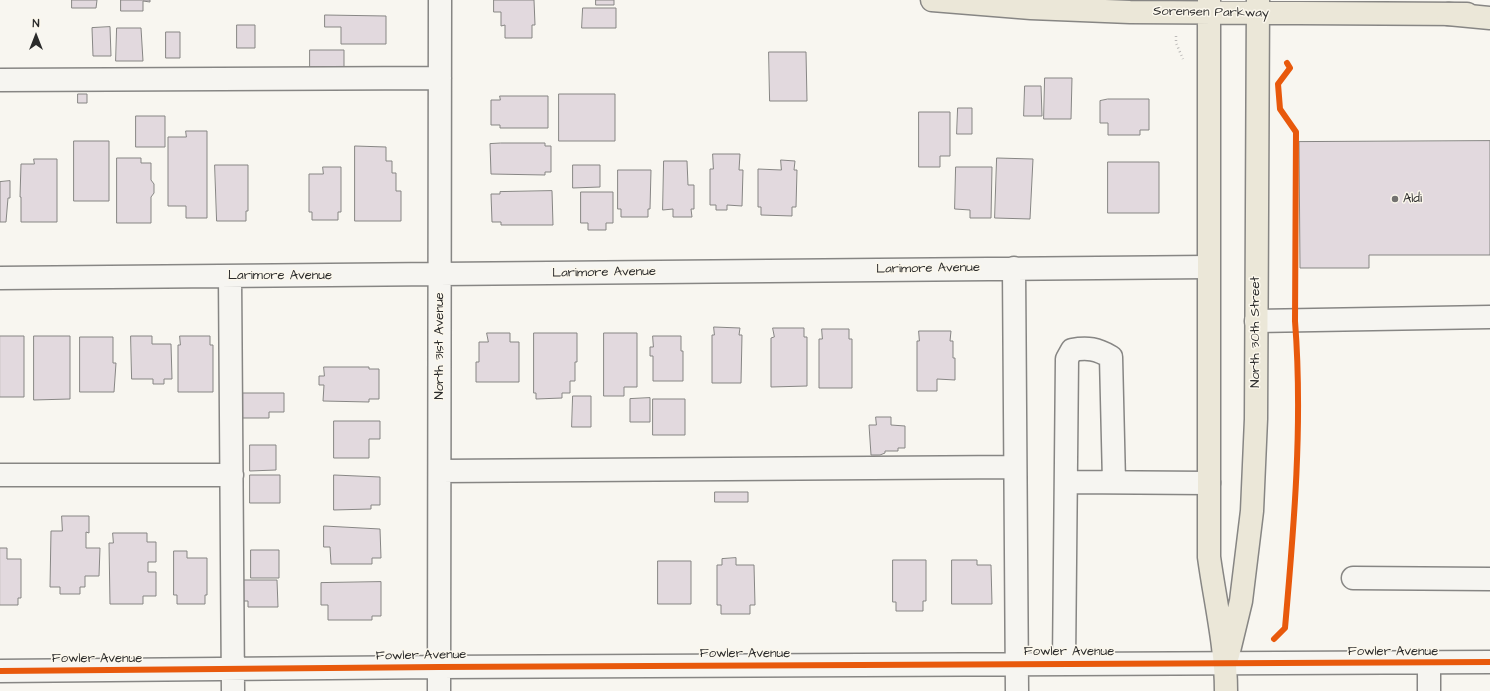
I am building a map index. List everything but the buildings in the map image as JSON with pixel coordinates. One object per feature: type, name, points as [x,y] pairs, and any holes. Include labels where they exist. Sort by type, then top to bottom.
[{"type":"main road","name":"Sorensen Parkway","points":[[932,0],[1115,12],[1208,6],[1490,14]]},
{"type":"main road","name":"North 30th Street","points":[[1208,6],[1209,557],[1215,603],[1226,662],[1226,691]]},
{"type":"main road","name":"North 30th Street","points":[[1226,662],[1241,601],[1252,511],[1256,419],[1258,7]]},
{"type":"main road","points":[[1448,14],[1490,18]]},
{"type":"street","name":"North 31st Avenue","points":[[439,691],[441,471],[440,0]]},
{"type":"street","points":[[0,80],[440,78]]},
{"type":"street","name":"Larimore Avenue","points":[[0,278],[1208,266]]},
{"type":"street","points":[[1014,268],[1017,691]]},
{"type":"street","points":[[230,276],[233,691]]},
{"type":"street","points":[[1256,321],[1490,317]]},
{"type":"street","points":[[1064,663],[1067,482],[1067,359],[1072,350],[1086,347],[1099,350],[1111,357],[1114,482]]},
{"type":"street","points":[[441,471],[1015,467]]},
{"type":"street","points":[[0,475],[232,475]]},
{"type":"street","points":[[1067,482],[1209,483]]},
{"type":"street","points":[[1353,578],[1490,579]]},
{"type":"street","name":"Fowler Avenue","points":[[0,671],[1226,662],[1490,662]]},
{"type":"street","points":[[1429,663],[1429,691]]},
{"type":"cycle path","points":[[1274,639],[1285,628],[1294,513],[1298,436],[1295,321],[1296,132],[1280,109],[1278,84],[1290,68],[1287,63]]},
{"type":"cycle path","points":[[0,671],[439,667],[1490,662]]},
{"type":"place","name":"Aldi","points":[[1395,199]]}]
